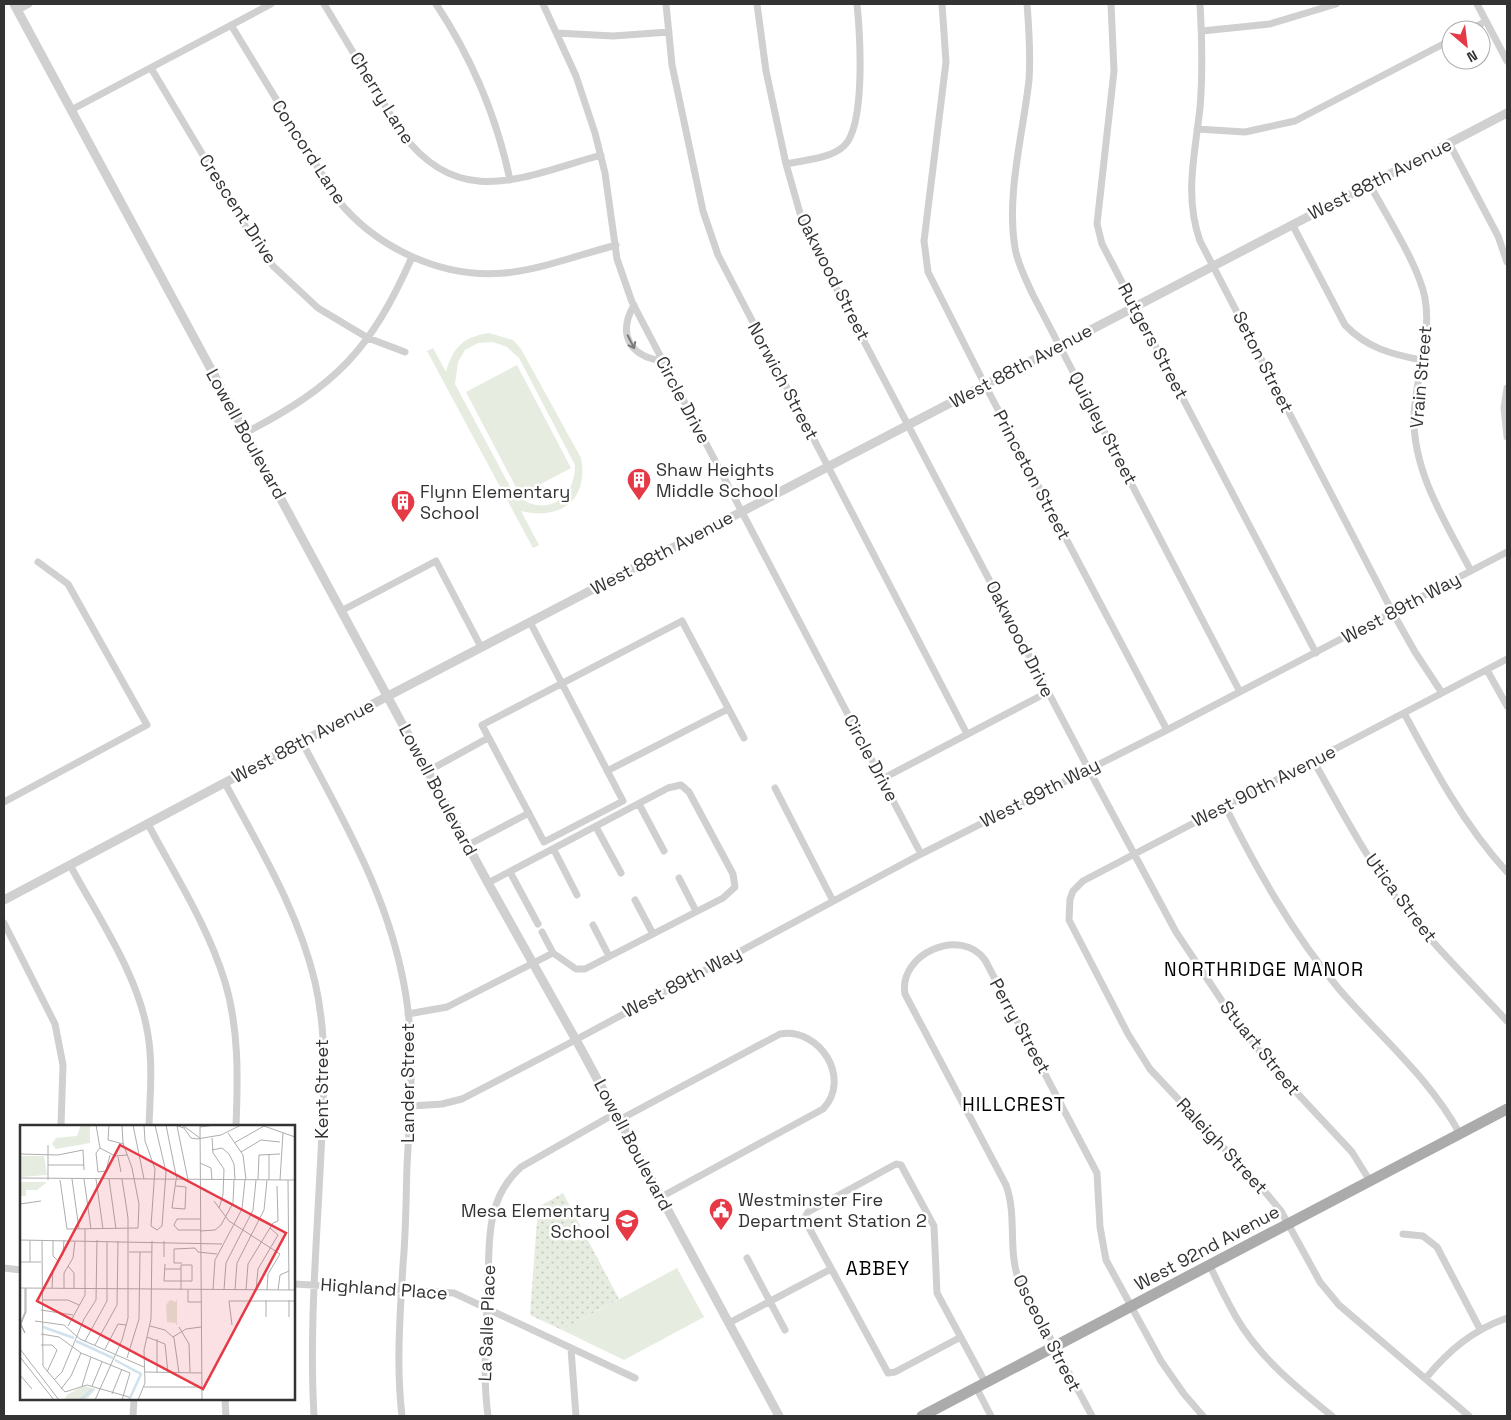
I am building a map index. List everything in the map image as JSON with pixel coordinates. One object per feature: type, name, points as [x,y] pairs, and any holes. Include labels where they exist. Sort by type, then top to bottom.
[{"type":"main road","name":"West 92nd Avenue","points":[[922,1416],[1507,1109]]},
{"type":"street","points":[[16,7],[29,4]]},
{"type":"street","points":[[71,110],[271,4]]},
{"type":"street","name":"Cherry Lane","points":[[324,4],[401,132],[420,155],[441,170],[462,179],[487,183],[510,180],[601,155]]},
{"type":"street","points":[[436,4],[476,78],[496,128],[510,180]]},
{"type":"street","name":"Circle Drive","points":[[543,4],[582,95],[601,155],[612,209],[622,277],[634,306],[922,854]]},
{"type":"street","name":"Norwich Street","points":[[666,4],[672,64],[711,236],[736,292],[967,734]]},
{"type":"street","name":"Oakwood Street","points":[[757,4],[766,72],[786,164],[804,226],[908,424]]},
{"type":"street","points":[[786,164],[833,153],[844,146],[851,134],[861,63],[857,4]]},
{"type":"street","name":"Princeton Street","points":[[942,4],[946,69],[925,232],[925,256],[935,287],[984,385],[1167,730]]},
{"type":"street","name":"Quigley Street","points":[[1027,4],[1030,43],[1029,79],[1014,199],[1013,226],[1018,258],[1025,279],[1240,692]]},
{"type":"street","name":"Rutgers Street","points":[[1111,4],[1114,71],[1096,224],[1102,244],[1316,653]]},
{"type":"street","name":"Seton Street","points":[[1200,4],[1202,84],[1190,185],[1192,215],[1200,241],[1393,613],[1415,652],[1442,693]]},
{"type":"street","points":[[1202,31],[1270,24],[1336,4]]},
{"type":"street","points":[[1476,4],[1485,20]]},
{"type":"street","name":"Lowell Boulevard","points":[[16,7],[488,883],[576,1040],[779,1416]]},
{"type":"street","name":"Concord Lane","points":[[231,25],[337,199],[359,223],[375,236],[412,256],[444,268],[494,274],[529,269],[616,245]]},
{"type":"street","points":[[1491,31],[1507,61]]},
{"type":"street","points":[[557,33],[613,36],[669,32]]},
{"type":"street","points":[[1197,129],[1245,132],[1295,121],[1441,45]]},
{"type":"street","name":"Crescent Drive","points":[[151,68],[265,256],[296,290],[318,308],[368,338],[405,352]]},
{"type":"street","name":"West 88th Avenue","points":[[4,900],[388,696],[1507,113]]},
{"type":"street","points":[[1449,143],[1498,236],[1507,262]]},
{"type":"street","name":"Vrain Street","points":[[1370,185],[1414,268],[1424,295],[1427,321],[1414,416],[1420,462],[1428,487],[1471,571]]},
{"type":"street","points":[[1292,224],[1336,308],[1350,330],[1375,348],[1421,360]]},
{"type":"street","points":[[245,433],[307,399],[348,364],[387,310],[412,256]]},
{"type":"street","points":[[634,306],[626,325],[627,336],[632,347],[648,358],[662,361]]},
{"type":"street","points":[[1507,388],[1504,415],[1507,438]]},
{"type":"street","name":"Oakwood Drive","points":[[908,424],[1134,853]]},
{"type":"street","name":"West 89th Way","points":[[410,1106],[442,1104],[462,1098],[576,1040],[922,854],[1088,768],[1167,730],[1507,552]]},
{"type":"street","points":[[4,802],[147,725],[68,584],[38,562]]},
{"type":"street","points":[[341,610],[436,562],[481,648]]},
{"type":"street","points":[[530,622],[562,684],[607,771],[623,801],[544,842],[482,725],[562,684],[682,621],[744,738]]},
{"type":"street","name":"West 90th Avenue","points":[[1079,943],[1073,932],[1068,912],[1073,891],[1083,880],[1507,659]]},
{"type":"street","points":[[1487,670],[1507,706]]},
{"type":"street","points":[[882,779],[1048,692]]},
{"type":"street","points":[[607,771],[728,709]]},
{"type":"street","points":[[1404,713],[1444,787],[1479,837],[1507,872]]},
{"type":"street","points":[[428,770],[488,738]]},
{"type":"street","name":"Lander Street","points":[[302,742],[363,856],[376,886],[396,948],[408,1014],[412,1072],[401,1289],[399,1367],[402,1416]]},
{"type":"street","name":"Utica Street","points":[[1313,760],[1358,840],[1397,898],[1435,944],[1507,1021]]},
{"type":"street","name":"Kent Street","points":[[224,783],[287,901],[301,934],[315,983],[322,1018],[324,1087],[311,1365],[314,1416]]},
{"type":"street","points":[[488,883],[554,850],[668,788],[681,785],[689,792],[733,874],[735,887],[723,898],[585,969],[576,969],[553,953],[542,932]]},
{"type":"street","points":[[774,788],[833,901]]},
{"type":"street","points":[[639,804],[664,851]]},
{"type":"street","points":[[1225,806],[1270,890],[1308,946],[1339,988],[1434,1091],[1460,1134]]},
{"type":"street","points":[[468,845],[529,813]]},
{"type":"street","points":[[148,824],[211,942],[225,983],[233,1018],[237,1052],[236,1125]]},
{"type":"street","points":[[596,827],[621,873]]},
{"type":"street","points":[[554,850],[577,895]]},
{"type":"street","name":"Stuart Street","points":[[1134,853],[1176,932],[1222,1002],[1282,1078],[1357,1158],[1370,1181]]},
{"type":"street","points":[[70,865],[128,972],[141,1004],[151,1060],[149,1125]]},
{"type":"street","points":[[510,872],[538,924]]},
{"type":"street","points":[[679,878],[696,911]]},
{"type":"street","points":[[635,900],[653,934]]},
{"type":"street","points":[[4,923],[55,1024],[63,1065],[61,1125]]},
{"type":"street","points":[[593,925],[609,956]]},
{"type":"street","name":"Raleigh Street","points":[[1079,943],[1128,1034],[1150,1069],[1262,1187],[1281,1211],[1312,1269],[1340,1305],[1367,1331],[1426,1378],[1469,1416]]},
{"type":"street","name":"Perry Street","points":[[929,953],[951,944],[962,944],[973,948],[985,960],[1093,1163],[1099,1181],[1103,1251],[1161,1360],[1184,1394],[1203,1416]]},
{"type":"street","points":[[408,1014],[447,1007],[553,953]]},
{"type":"street","name":"Osceola Street","points":[[929,953],[914,963],[908,970],[904,980],[905,994],[1006,1185],[1012,1208],[1015,1270],[1021,1287],[1092,1416]]},
{"type":"street","points":[[617,1117],[780,1034],[794,1033],[810,1038],[820,1048],[827,1060],[834,1077],[835,1089],[831,1100],[823,1109],[661,1197]]},
{"type":"street","name":"La Salle Place","points":[[488,1416],[485,1387],[487,1309],[493,1215],[502,1191],[515,1173],[536,1157],[617,1117]]},
{"type":"street","points":[[959,1338],[890,1373],[884,1370],[807,1224],[805,1215],[810,1210],[899,1164],[910,1179],[934,1226],[937,1293],[959,1338],[981,1386],[991,1416]]},
{"type":"street","points":[[1403,1234],[1423,1236],[1437,1248],[1480,1330]]},
{"type":"street","points":[[747,1258],[785,1330]]},
{"type":"street","points":[[1210,1266],[1236,1317],[1262,1353],[1293,1384],[1332,1416]]},
{"type":"street","points":[[4,1268],[20,1270]]},
{"type":"street","points":[[729,1323],[831,1269]]},
{"type":"street","name":"Highland Place","points":[[295,1284],[454,1293],[635,1378]]},
{"type":"street","points":[[1426,1378],[1453,1348],[1480,1330],[1507,1318]]},
{"type":"street","points":[[571,1349],[576,1416]]},
{"type":"street","points":[[133,1416],[134,1400]]},
{"type":"street","points":[[225,1400],[226,1416]]},
{"type":"shaded area","points":[[489,333],[513,340],[521,349],[581,458],[582,473],[580,485],[576,496],[569,504],[559,510],[548,513],[521,511],[539,545],[533,548],[427,351],[433,348],[446,372],[452,356],[460,345],[472,337]],"holes":[[[493,342],[507,347],[519,358],[575,465],[569,489],[563,497],[554,503],[534,505],[513,492],[455,384],[458,362],[465,350],[478,343]]]},
{"type":"shaded area","points":[[517,365],[571,468],[520,495],[466,392]]},
{"type":"shaded area","points":[[563,1193],[619,1299],[562,1330],[530,1315],[538,1207]]},
{"type":"shaded area","points":[[677,1268],[704,1317],[624,1360],[562,1330]]},
{"type":"place","name":"Shaw Heights Middle School","points":[[639,501]]},
{"type":"place","name":"Flynn Elementary School","points":[[403,523]]},
{"type":"place","name":"Westminster Fire Department Station 2","points":[[721,1231]]},
{"type":"place","name":"Mesa Elementary School","points":[[627,1242]]},
{"type":"district","name":"NORTHRIDGE MANOR","points":[[1264,969]]},
{"type":"district","name":"HILLCREST","points":[[1014,1104]]},
{"type":"district","name":"ABBEY","points":[[878,1268]]}]
